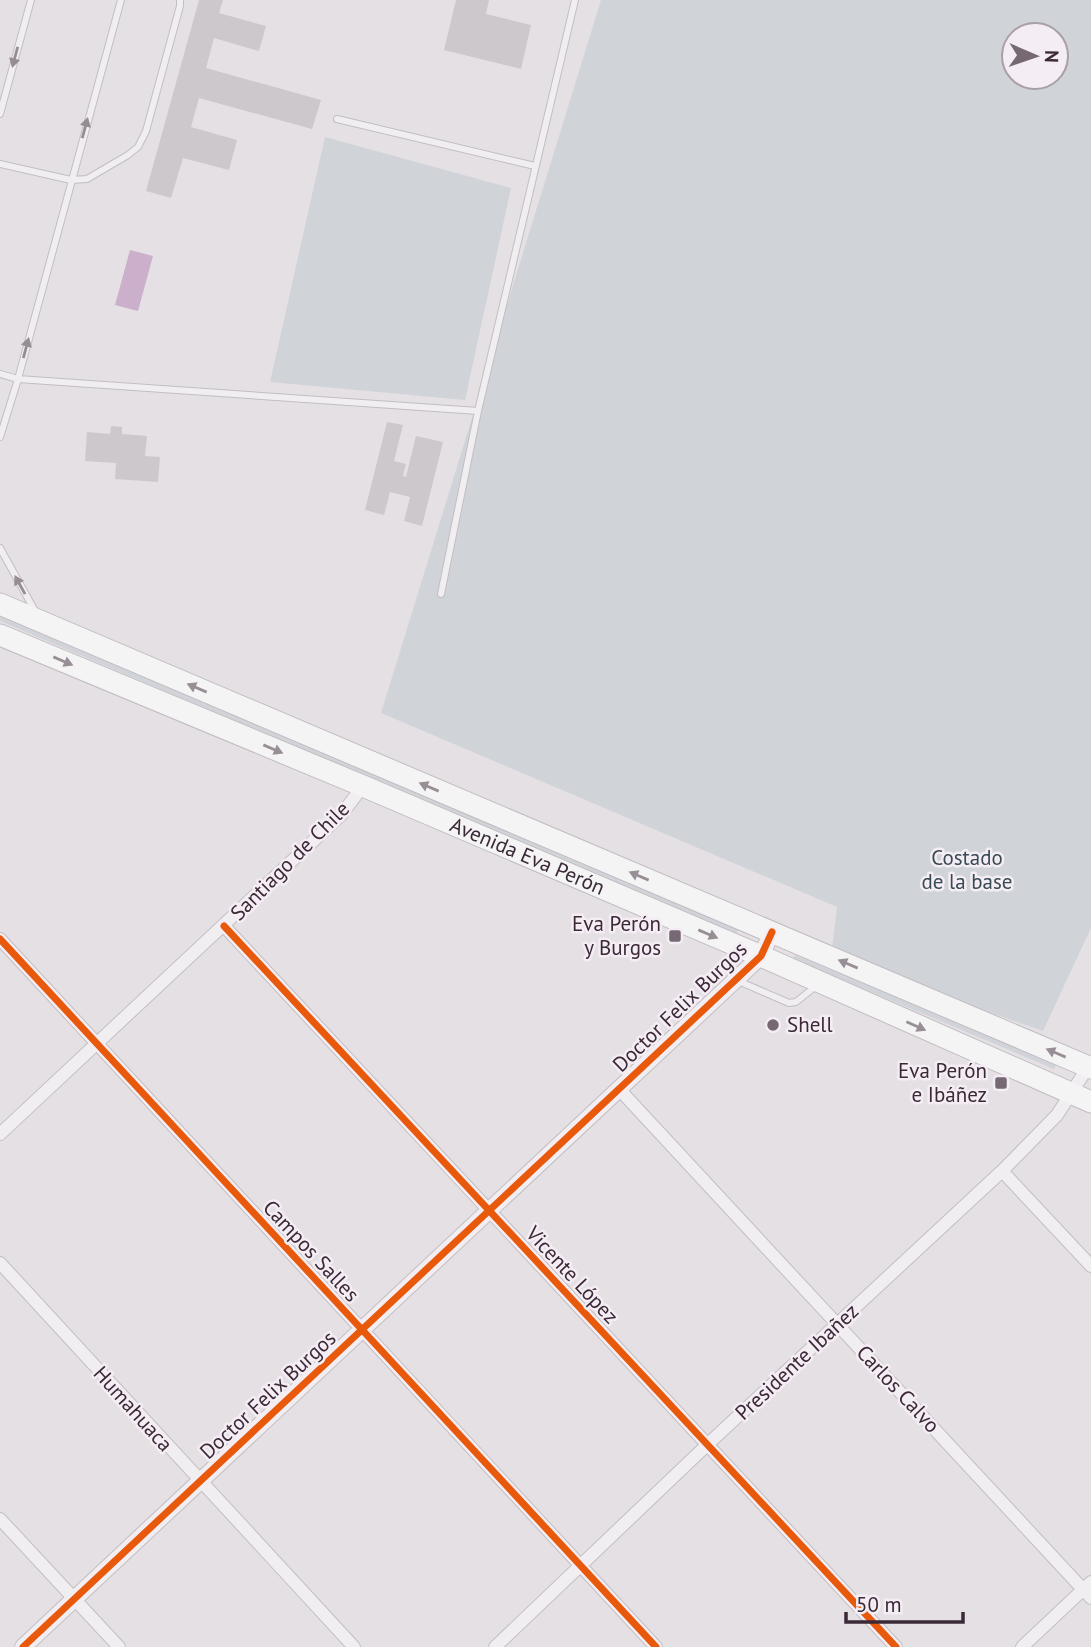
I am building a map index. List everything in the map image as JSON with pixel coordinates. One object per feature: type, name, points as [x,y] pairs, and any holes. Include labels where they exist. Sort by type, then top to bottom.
[{"type":"main road","name":"Avenida Eva Perón","points":[[0,604],[1090,1068]]},
{"type":"main road","name":"Avenida Eva Perón","points":[[0,635],[761,956],[1081,1098]]},
{"type":"street","name":"Santiago de Chile","points":[[0,1134],[341,816],[363,786]]},
{"type":"street","name":"Vicente López","points":[[224,926],[896,1647]]},
{"type":"street","name":"Doctor Felix Burgos","points":[[23,1647],[736,980],[761,956],[772,932]]},
{"type":"street","name":"Campos Salles","points":[[0,939],[656,1647]]},
{"type":"street","name":"Presidente Ibañez","points":[[495,1647],[708,1444],[1002,1171],[1056,1115],[1081,1098],[1090,1068]]},
{"type":"street","name":"Carlos Calvo","points":[[619,1089],[1088,1590]]},
{"type":"street","points":[[1002,1171],[1091,1266]]},
{"type":"street","name":"Humahuaca","points":[[0,1263],[354,1647]]},
{"type":"street","points":[[0,1519],[119,1647]]},
{"type":"street","points":[[1022,1647],[1088,1590]]},
{"type":"lane","points":[[0,114],[31,0]]},
{"type":"lane","points":[[0,437],[121,0]]},
{"type":"lane","points":[[0,164],[71,180],[87,179],[138,147],[146,131],[180,0]]},
{"type":"lane","points":[[441,594],[478,411],[575,0]]},
{"type":"lane","points":[[337,119],[535,166]]},
{"type":"lane","points":[[0,374],[18,379],[478,411]]},
{"type":"lane","points":[[0,548],[41,622]]},
{"type":"lane","points":[[736,980],[789,1003],[801,999],[820,983]]},
{"type":"green space","name":"Costado de la base","points":[[601,0],[1091,0],[1091,928],[1043,1031],[831,957],[837,907],[381,713]]},
{"type":"green space","points":[[325,137],[511,188],[465,400],[270,382]]},
{"type":"green space","points":[[0,616],[738,929],[737,934],[0,621]]},
{"type":"green space","points":[[795,955],[1056,1065],[1054,1069],[793,959]]},
{"type":"shaded area","points":[[130,250],[153,256],[138,311],[115,305]]},
{"type":"building","points":[[199,0],[223,0],[219,13],[266,26],[259,51],[214,38],[206,68],[321,100],[312,129],[199,98],[191,127],[237,140],[229,170],[183,158],[171,198],[146,191]]},
{"type":"building","points":[[456,0],[489,0],[486,14],[531,25],[521,69],[444,50]]},
{"type":"building","points":[[387,422],[403,425],[394,461],[406,464],[403,476],[406,477],[416,436],[443,442],[422,526],[404,521],[410,497],[390,492],[384,515],[365,510]]},
{"type":"building","points":[[111,426],[122,427],[122,434],[147,436],[145,456],[160,457],[158,482],[115,479],[116,463],[85,461],[87,432],[110,434]]},
{"type":"cycle path","points":[[224,926],[896,1647]]},
{"type":"cycle path","points":[[23,1647],[761,956],[772,932]]},
{"type":"cycle path","points":[[0,939],[656,1647]]},
{"type":"place","name":"Eva Perón y Burgos","points":[[675,936]]},
{"type":"place","name":"Shell","points":[[773,1025]]},
{"type":"place","name":"Eva Perón e Ibáñez","points":[[1001,1083]]}]
